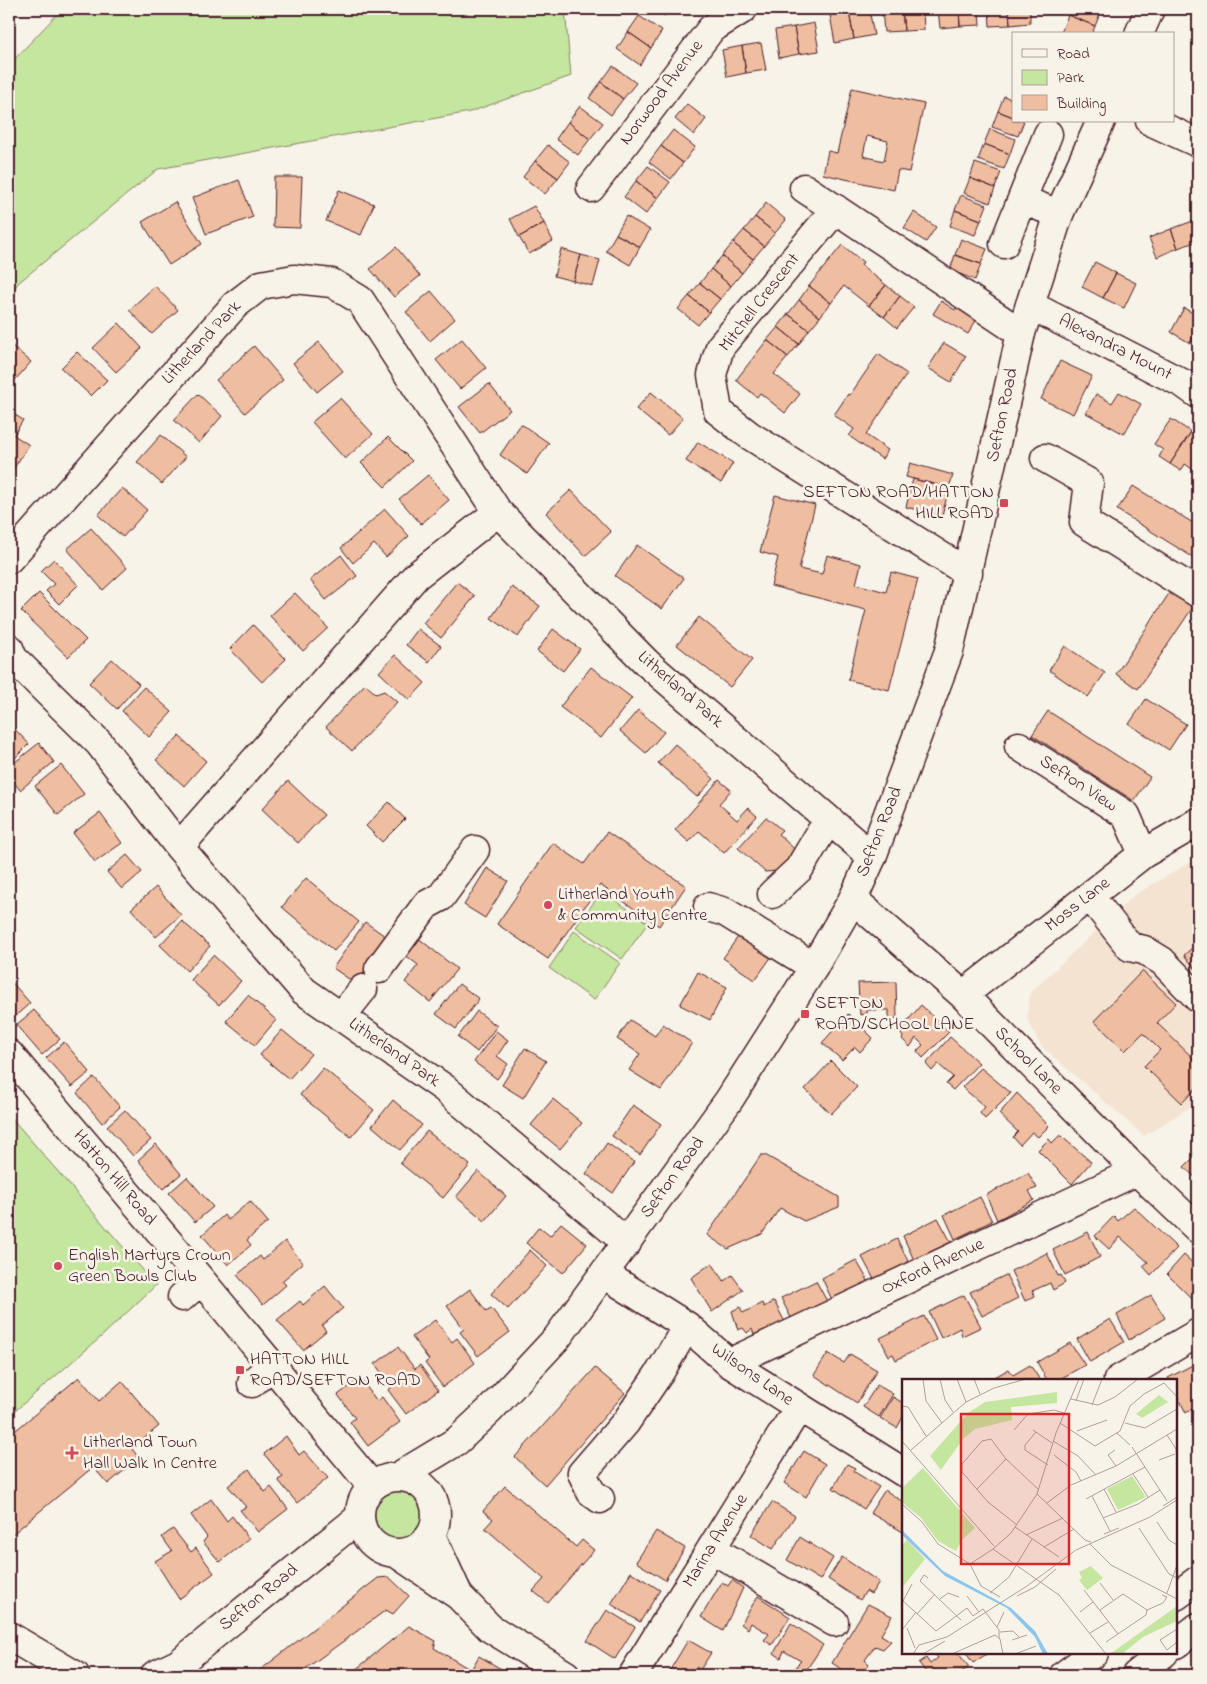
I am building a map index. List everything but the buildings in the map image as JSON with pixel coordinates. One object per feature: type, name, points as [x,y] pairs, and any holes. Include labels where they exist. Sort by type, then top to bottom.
[{"type":"main road","name":"Norwood Avenue","points":[[591,188],[711,29],[743,9]]},
{"type":"main road","points":[[1140,32],[1150,9]]},
{"type":"main road","name":"Sefton Road","points":[[457,1441],[490,1410],[557,1338],[604,1274],[729,1100],[814,967],[852,899],[872,857],[949,651],[1021,333],[1059,214],[1101,122]]},
{"type":"main road","points":[[1152,122],[1198,142]]},
{"type":"main road","points":[[1004,244],[1048,134]]},
{"type":"main road","points":[[804,188],[1021,333]]},
{"type":"main road","points":[[1022,200],[1059,214]]},
{"type":"main road","name":"Mitchell Crescent","points":[[836,209],[720,347],[712,375],[718,411],[748,435],[968,573]]},
{"type":"main road","name":"Litherland Park","points":[[9,559],[235,305],[262,285],[294,279],[332,283],[360,300],[498,512],[647,663],[872,857]]},
{"type":"main road","name":"Alexandra Mount","points":[[1030,305],[1184,384],[1198,394]]},
{"type":"main road","points":[[1045,458],[1089,483],[1084,522],[1198,593]]},
{"type":"main road","points":[[179,847],[416,576],[498,512]]},
{"type":"main road","name":"Litherland Park","points":[[9,648],[13,658],[99,743],[179,847],[304,991],[444,1088],[626,1243]]},
{"type":"main road","name":"Sefton View","points":[[1019,746],[1126,815],[1143,854]]},
{"type":"main road","points":[[772,894],[799,869],[828,820]]},
{"type":"main road","name":"Moss Lane","points":[[964,995],[1143,854],[1198,822]]},
{"type":"main road","points":[[341,1016],[371,979],[414,919],[426,905],[442,897],[475,850]]},
{"type":"main road","points":[[1090,896],[1130,947],[1144,950],[1162,961],[1198,998]]},
{"type":"main road","name":"School Lane","points":[[852,899],[964,995],[1137,1171],[1198,1229]]},
{"type":"main road","points":[[708,907],[725,912],[814,967]]},
{"type":"main road","name":"Hatton Hill Road","points":[[9,1054],[191,1288],[262,1374],[372,1486]]},
{"type":"main road","name":"Oxford Avenue","points":[[729,1363],[1137,1171]]},
{"type":"main road","name":"Wilsons Lane","points":[[604,1274],[687,1326],[729,1363],[902,1471]]},
{"type":"main road","points":[[600,1499],[591,1492],[582,1473],[626,1422],[660,1372],[687,1326]]},
{"type":"main road","points":[[1120,1379],[1198,1333]]},
{"type":"main road","name":"Marina Avenue","points":[[633,1675],[799,1407]]},
{"type":"main road","points":[[398,1476],[457,1441]]},
{"type":"main road","points":[[432,1497],[457,1441]]},
{"type":"main road","points":[[398,1476],[418,1482],[432,1497],[437,1516],[432,1535],[416,1549],[396,1553],[385,1551],[367,1538],[360,1518],[360,1506],[372,1486],[389,1477],[398,1476]]},
{"type":"main road","name":"Sefton Road","points":[[163,1674],[360,1518]]},
{"type":"main road","points":[[432,1535],[459,1596]]},
{"type":"main road","points":[[712,1549],[834,1622]]},
{"type":"main road","points":[[396,1553],[459,1596],[490,1628],[566,1675]]},
{"type":"main road","points":[[1177,1595],[1198,1580]]},
{"type":"main road","points":[[1177,1643],[1198,1627]]},
{"type":"main road","points":[[9,1636],[75,1675]]},
{"type":"main road","points":[[1064,1675],[1093,1654]]},
{"type":"main road","points":[[1136,1675],[1163,1654]]},
{"type":"shaded area","points":[[1198,858],[1198,1102],[1144,1136],[1040,1045],[1027,1018],[1030,993],[1133,896]]},
{"type":"green space","points":[[62,9],[565,9],[571,76],[470,112],[158,169],[18,283],[9,297],[9,65]]},
{"type":"green space","points":[[602,891],[648,923],[622,959],[576,927]]},
{"type":"green space","points":[[574,931],[620,963],[594,1000],[549,968]]},
{"type":"green space","points":[[9,1115],[156,1285],[101,1337],[9,1416]]},
{"type":"green space","points":[[398,1488],[408,1490],[417,1496],[423,1505],[425,1515],[423,1525],[417,1534],[408,1540],[398,1542],[388,1540],[379,1534],[373,1525],[371,1515],[373,1505],[379,1496],[388,1490]]},
{"type":"place","name":"SEFTON ROAD/HATTON HILL ROAD","points":[[1004,503]]},
{"type":"place","name":"Litherland Youth & Community Centre","points":[[548,905]]},
{"type":"place","name":"SEFTON ROAD/SCHOOL LANE","points":[[805,1014]]},
{"type":"place","name":"English Martyrs Crown Green Bowls Club","points":[[58,1266]]},
{"type":"place","name":"HATTON HILL ROAD/SEFTON ROAD","points":[[240,1370]]},
{"type":"place","name":"Litherland Town Hall Walk In Centre","points":[[72,1453]]}]
